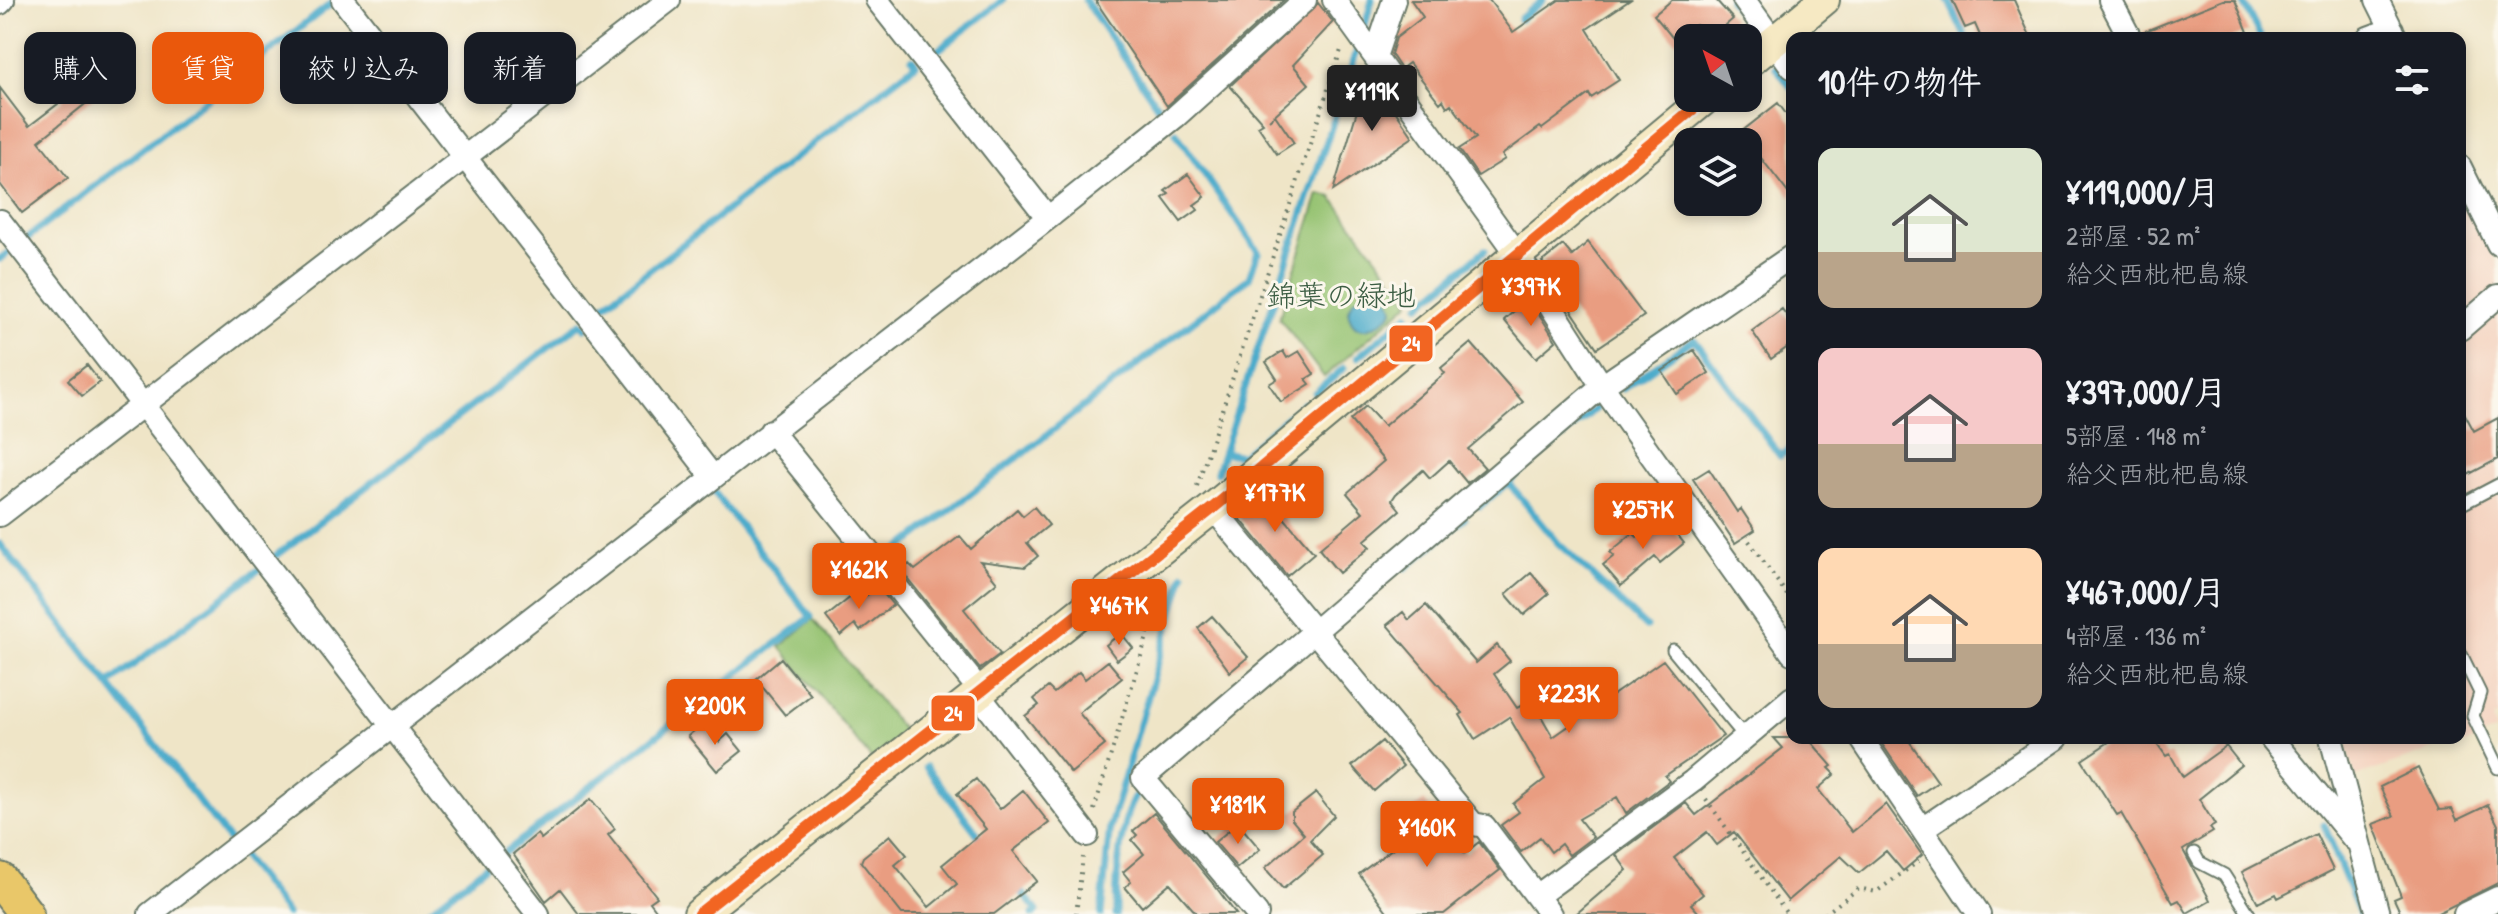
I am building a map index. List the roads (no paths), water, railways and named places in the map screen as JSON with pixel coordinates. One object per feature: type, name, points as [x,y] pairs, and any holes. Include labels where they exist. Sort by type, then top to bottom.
[{"type":"main road","points":[[1762,51],[1824,0]]},
{"type":"main road","points":[[699,914],[1157,553],[1204,498],[1518,255],[1689,112]]},
{"type":"main road","points":[[0,880],[26,914]]},
{"type":"street","points":[[343,0],[713,477]]},
{"type":"street","points":[[0,515],[669,0]]},
{"type":"street","points":[[877,0],[1048,218]]},
{"type":"street","points":[[150,914],[1048,218],[1175,117],[1305,0]]},
{"type":"street","points":[[1334,0],[1518,255],[1602,386],[1786,645]]},
{"type":"street","points":[[1373,54],[1394,0]]},
{"type":"street","points":[[1744,0],[1786,58]]},
{"type":"street","points":[[2110,0],[2127,32]]},
{"type":"street","points":[[2377,0],[2393,32]]},
{"type":"street","points":[[2466,179],[2498,244]]},
{"type":"street","points":[[0,221],[538,914]]},
{"type":"street","points":[[1257,914],[1143,778],[1602,386],[1786,260]]},
{"type":"street","points":[[2466,324],[2498,296]]},
{"type":"street","points":[[771,431],[980,693],[1087,835]]},
{"type":"street","points":[[1204,498],[1473,824],[1484,826],[1544,905],[1786,703]]},
{"type":"street","points":[[1865,744],[1979,914]]},
{"type":"street","points":[[1922,829],[2048,744]]},
{"type":"street","points":[[2276,744],[2358,844]]},
{"type":"street","points":[[2333,744],[2378,914]]},
{"type":"street","points":[[2465,914],[2498,898]]},
{"type":"lane","points":[[2466,502],[2498,485]]},
{"type":"lane","points":[[1673,650],[1745,737]]},
{"type":"lane","points":[[2466,664],[2480,693],[2473,716],[2498,768]]},
{"type":"lane","points":[[2194,853],[2199,862],[2224,875],[2249,914]]},
{"type":"water","points":[[1373,287],[1387,296],[1393,311],[1375,326],[1356,327],[1348,312],[1353,301]]},
{"type":"waterway","points":[[26,239],[336,0]]},
{"type":"waterway","points":[[933,54],[1003,0]]},
{"type":"waterway","points":[[1085,0],[1162,113]]},
{"type":"waterway","points":[[1363,32],[1372,0]]},
{"type":"waterway","points":[[1520,19],[1543,0]]},
{"type":"waterway","points":[[1730,0],[1746,23]]},
{"type":"waterway","points":[[1948,0],[1963,32]]},
{"type":"waterway","points":[[2242,0],[2258,32]]},
{"type":"waterway","points":[[1217,472],[1359,44]]},
{"type":"waterway","points":[[594,313],[916,64],[912,59]]},
{"type":"waterway","points":[[1776,67],[1786,81]]},
{"type":"waterway","points":[[1176,133],[1259,253]]},
{"type":"waterway","points":[[0,259],[14,248]]},
{"type":"waterway","points":[[1420,305],[1485,250]]},
{"type":"waterway","points":[[883,562],[1249,278],[1258,252]]},
{"type":"waterway","points":[[1358,357],[1408,315]]},
{"type":"waterway","points":[[270,560],[581,323],[585,328]]},
{"type":"waterway","points":[[1623,389],[1694,339],[1780,456],[1786,452]]},
{"type":"waterway","points":[[1315,393],[1344,368]]},
{"type":"waterway","points":[[1224,452],[1241,456],[1303,404]]},
{"type":"waterway","points":[[1480,506],[1595,409]]},
{"type":"waterway","points":[[1508,482],[1558,543],[1646,627]]},
{"type":"waterway","points":[[503,854],[811,617],[710,487]]},
{"type":"waterway","points":[[1406,568],[1464,519]]},
{"type":"waterway","points":[[0,544],[229,840]]},
{"type":"waterway","points":[[108,684],[261,568]]},
{"type":"waterway","points":[[1101,914],[1110,826],[1184,574]]},
{"type":"waterway","points":[[926,767],[983,841]]},
{"type":"waterway","points":[[1116,914],[1123,831],[1127,814],[1140,791]]},
{"type":"waterway","points":[[2324,825],[2360,914]]},
{"type":"waterway","points":[[238,851],[287,914]]},
{"type":"waterway","points":[[425,914],[485,867]]},
{"type":"waterway","points":[[1017,886],[1037,911],[1033,914]]},
{"type":"park label","name":"錦葉の緑地","points":[[1341,295]]}]
